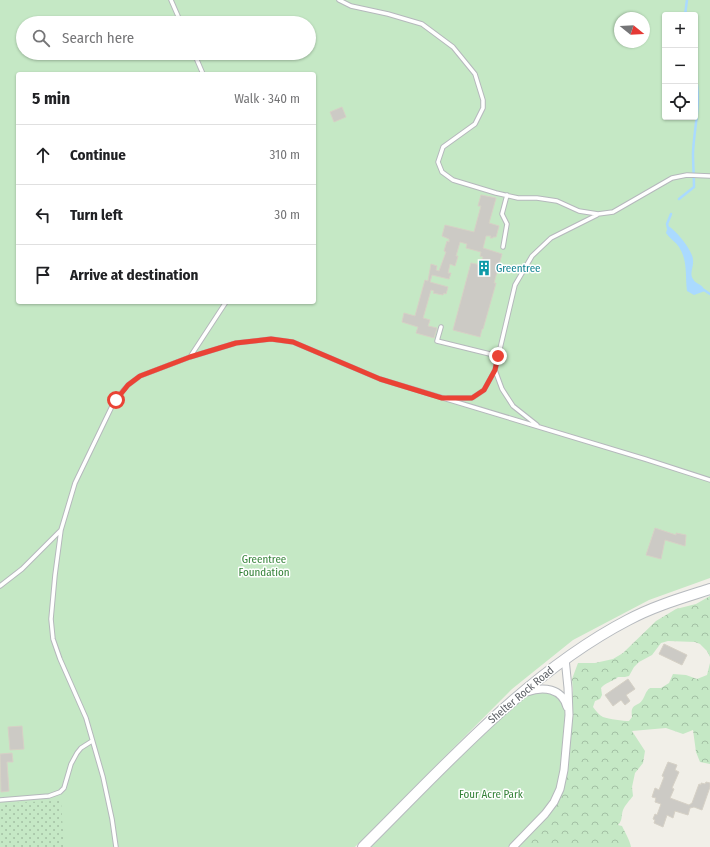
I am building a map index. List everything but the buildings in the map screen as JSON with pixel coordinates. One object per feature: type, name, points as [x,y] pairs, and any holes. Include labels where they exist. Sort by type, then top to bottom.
[{"type":"main road","name":"Shelter Rock Road","points":[[363,847],[486,725],[565,658],[595,638],[629,619],[659,606],[710,589]]},
{"type":"street","points":[[513,847],[545,814],[554,802],[560,789],[564,770],[569,715],[565,658]]},
{"type":"street","points":[[516,698],[534,690],[549,689],[556,691],[563,697],[569,715]]},
{"type":"lane","points":[[171,0],[178,16]]},
{"type":"lane","points":[[339,0],[351,6],[388,14],[422,24],[453,47],[475,74],[483,100],[483,108],[476,124],[443,147],[438,162],[442,172],[453,180],[518,198],[537,198],[557,201],[578,211],[598,214],[613,212],[672,178],[687,175],[710,176]]},
{"type":"lane","points":[[197,60],[201,72]]},
{"type":"lane","points":[[503,247],[508,224],[502,214],[507,195]]},
{"type":"lane","points":[[442,398],[472,398],[484,390],[495,370],[515,285],[532,256],[551,238],[598,214]]},
{"type":"lane","points":[[190,357],[225,304]]},
{"type":"lane","points":[[441,327],[437,341],[498,356]]},
{"type":"lane","points":[[116,847],[111,812],[103,777],[86,718],[60,659],[53,639],[51,619],[54,575],[61,530],[75,483],[116,400],[128,385],[140,376],[190,357],[236,343],[271,339],[293,342],[380,379],[538,426],[710,480]]},
{"type":"lane","points":[[495,370],[502,389],[513,406],[538,426]]},
{"type":"lane","points":[[0,586],[22,569],[61,530]]},
{"type":"lane","points":[[0,800],[49,796],[60,792],[64,788],[71,764],[77,753],[81,748],[92,741]]},
{"type":"green space","name":"Greentree Foundation","points":[[0,0],[710,0],[710,578],[649,600],[573,640],[512,689],[355,847],[0,847]]},
{"type":"green space","points":[[710,596],[710,657],[707,651],[700,644],[695,642],[668,641],[661,643],[652,655],[639,662],[634,667],[629,676],[618,677],[603,686],[601,688],[602,695],[600,699],[595,701],[593,707],[603,717],[629,721],[632,717],[633,707],[641,702],[646,692],[650,688],[661,688],[669,683],[673,674],[686,675],[697,679],[707,675],[710,663],[710,764],[700,762],[696,752],[693,730],[683,734],[666,728],[632,731],[645,751],[643,763],[635,773],[632,787],[633,796],[626,804],[622,812],[621,821],[618,825],[622,826],[629,839],[631,847],[484,847],[569,715],[573,691],[572,679],[578,663],[595,663],[613,659],[623,653],[656,621],[676,609],[696,604]]},
{"type":"green space","name":"Four Acre Park","points":[[556,691],[569,715],[557,796],[513,847],[363,847],[526,692]]},
{"type":"green space","points":[[61,800],[64,847],[0,847],[0,804]]},
{"type":"water","points":[[668,226],[679,236],[690,251],[693,260],[692,277],[694,281],[705,291],[694,295],[687,291],[684,258],[678,245],[666,233]]},
{"type":"waterway","points":[[685,12],[687,0]]},
{"type":"waterway","points":[[679,199],[694,187],[693,153],[698,104],[697,84]]},
{"type":"waterway","points":[[668,228],[667,224],[671,214]]},
{"type":"waterway","points":[[704,290],[710,294]]},
{"type":"place","name":"Greentree","points":[[484,268]]},
{"type":"route","points":[[116,400],[128,385],[140,376],[190,357],[236,343],[271,339],[293,342],[380,379],[442,398],[472,398],[484,390],[495,370],[498,356]]}]
